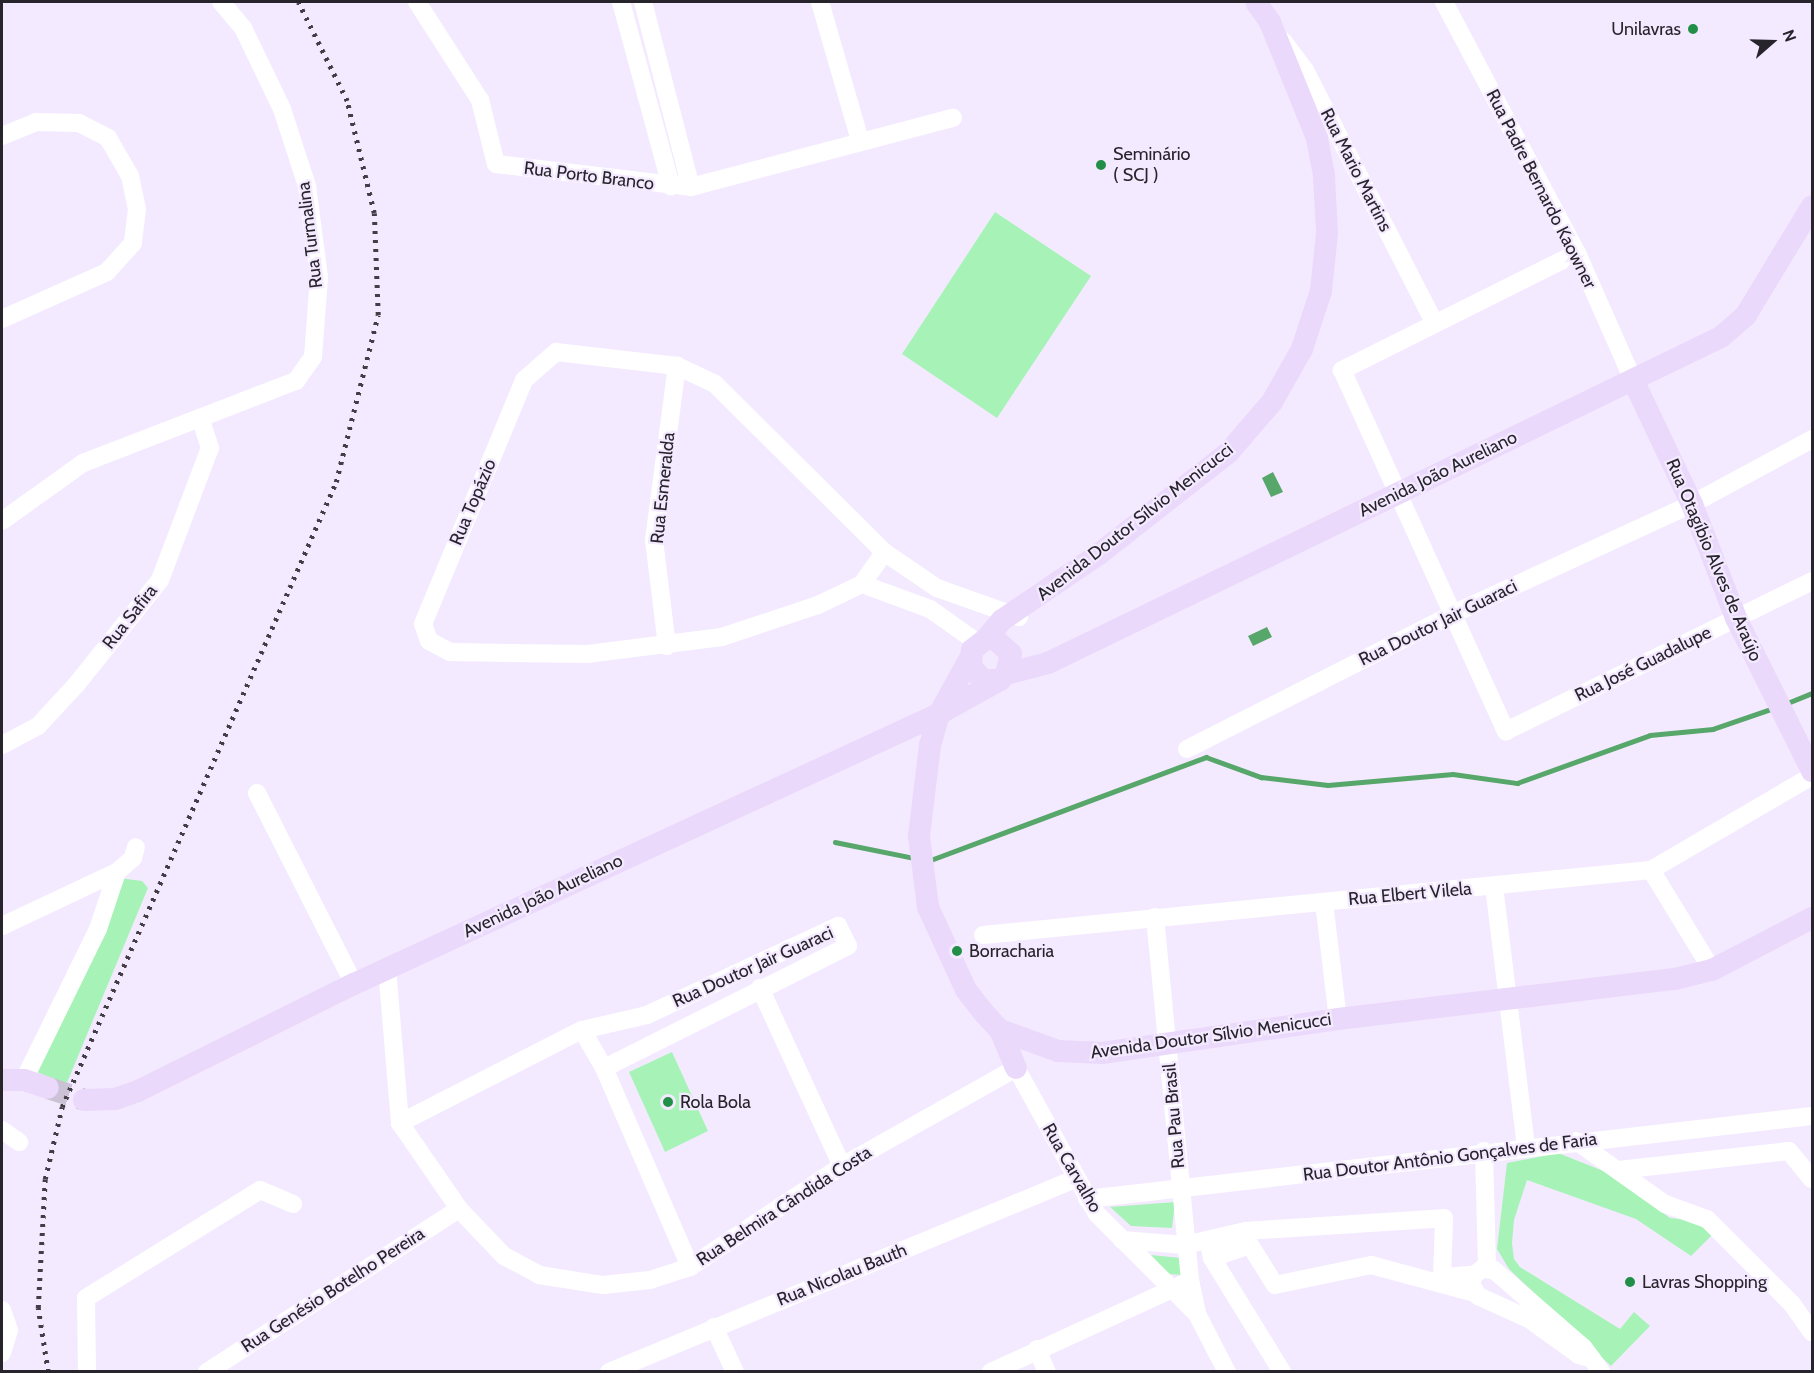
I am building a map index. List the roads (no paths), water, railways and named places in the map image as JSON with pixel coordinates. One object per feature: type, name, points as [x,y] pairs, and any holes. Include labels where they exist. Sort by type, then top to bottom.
[{"type":"main road","name":"Avenida Doutor Sílvio Menicucci","points":[[1256,2],[1270,22],[1317,138],[1324,175],[1327,233],[1321,291],[1302,348],[1272,402],[1228,453],[1099,554],[1018,613],[996,625],[993,656],[939,714],[930,745],[919,836],[928,907],[966,990],[1000,1030],[1071,1054],[1338,1019],[1509,1001],[1675,979],[1712,970],[1812,918]]},
{"type":"main road","name":"Avenida João Aureliano","points":[[84,1100],[115,1099],[138,1091],[387,968],[939,714],[993,656],[1048,663],[1634,380],[1736,327],[1812,206]]},
{"type":"main road","name":"Rua Otagíbio Alves de Araújo","points":[[1634,380],[1692,504],[1736,618],[1812,771]]},
{"type":"main road","name":"Rua Carvalho","points":[[1000,1030],[1016,1068]]},
{"type":"main road","points":[[13,1080],[48,1088]]},
{"type":"street","name":"Rua Turmalina","points":[[2,520],[83,463],[296,381],[307,370],[313,357],[319,277],[307,186],[282,109],[243,28],[221,2]]},
{"type":"street","name":"Rua Porto Branco","points":[[417,2],[480,100],[496,164],[690,187],[952,118]]},
{"type":"street","points":[[621,2],[671,186]]},
{"type":"street","points":[[643,2],[690,187]]},
{"type":"street","points":[[820,2],[860,141]]},
{"type":"street","name":"Rua Padre Bernardo Kaowner","points":[[1444,2],[1577,253],[1634,380]]},
{"type":"street","name":"Rua Mario Martins","points":[[1270,22],[1305,70],[1434,322]]},
{"type":"street","points":[[637,60],[656,54]]},
{"type":"street","points":[[653,121],[672,117]]},
{"type":"street","points":[[2,136],[36,122],[80,123],[108,138],[130,176],[137,209],[133,243],[107,272],[2,319]]},
{"type":"street","points":[[1455,613],[1342,370],[1434,322],[1577,253]]},
{"type":"street","name":"Rua Topázio","points":[[862,584],[818,605],[722,637],[667,646],[588,654],[450,652],[429,640],[423,624],[524,380],[556,352],[677,366],[715,384],[884,552],[937,588],[1018,613]]},
{"type":"street","name":"Rua Esmeralda","points":[[667,646],[654,540],[677,366]]},
{"type":"street","name":"Rua Safira","points":[[2,745],[38,726],[76,685],[160,579],[210,448],[200,418]]},
{"type":"street","name":"Rua Doutor Jair Guaraci","points":[[1187,749],[1455,613],[1692,504],[1812,439]]},
{"type":"street","points":[[884,552],[862,584],[930,609],[993,656]]},
{"type":"street","name":"Rua José Guadalupe","points":[[1455,613],[1506,731],[1812,581]]},
{"type":"street","points":[[930,609],[937,588]]},
{"type":"street","name":"Rua Elbert Vilela","points":[[983,935],[1651,870],[1812,776]]},
{"type":"street","points":[[257,793],[354,984]]},
{"type":"street","points":[[2,926],[117,872],[134,858],[136,847]]},
{"type":"street","points":[[1651,870],[1712,970]]},
{"type":"street","points":[[13,1080],[98,929],[117,872]]},
{"type":"street","points":[[1494,886],[1526,1147]]},
{"type":"street","points":[[1324,902],[1338,1019]]},
{"type":"street","name":"Rua Pau Brasil","points":[[1155,917],[1185,1245],[1197,1314]]},
{"type":"street","name":"Rua Doutor Jair Guaraci","points":[[400,1123],[582,1030],[647,1015],[838,926],[848,946],[604,1068]]},
{"type":"street","name":"Rua Belmira Cândida Costa","points":[[387,968],[400,1123],[459,1209],[504,1256],[539,1275],[603,1286],[650,1280],[690,1267],[842,1166],[1016,1068]]},
{"type":"street","points":[[760,988],[842,1166]]},
{"type":"street","points":[[582,1030],[604,1068],[690,1267]]},
{"type":"street","name":"Rua Carvalho","points":[[1016,1068],[1087,1199],[1122,1240],[1197,1314]]},
{"type":"street","name":"Rua Doutor Antônio Gonçalves de Faria","points":[[1087,1199],[1180,1190],[1484,1151],[1812,1116]]},
{"type":"street","points":[[2,1130],[19,1142]]},
{"type":"street","points":[[1576,1141],[1665,1204],[1707,1219],[1792,1304],[1812,1333]]},
{"type":"street","points":[[1484,1151],[1484,1282]]},
{"type":"street","points":[[1619,1170],[1789,1151],[1812,1179]]},
{"type":"street","name":"Rua Nicolau Bauth","points":[[609,1371],[1075,1179]]},
{"type":"street","points":[[87,1371],[86,1298],[260,1190],[293,1204]]},
{"type":"street","name":"Rua Genésio Botelho Pereira","points":[[207,1371],[459,1209]]},
{"type":"street","points":[[1210,1249],[1245,1231],[1444,1218],[1442,1278],[1484,1282],[1594,1367]]},
{"type":"street","points":[[1122,1240],[1210,1249],[1250,1245],[1275,1285],[1371,1265],[1484,1282],[1583,1347],[1594,1367]]},
{"type":"street","points":[[1210,1249],[1282,1371]]},
{"type":"street","points":[[991,1371],[1190,1280]]},
{"type":"street","points":[[2,1310],[9,1329],[2,1353]]},
{"type":"street","points":[[1197,1314],[1227,1371]]},
{"type":"street","points":[[714,1327],[735,1371]]},
{"type":"street","points":[[1037,1349],[1047,1371]]},
{"type":"waterway","points":[[1785,704],[1812,693]]},
{"type":"waterway","points":[[928,861],[1206,757],[1261,777],[1328,785],[1453,774],[1517,783],[1650,735],[1713,729],[1774,708]]},
{"type":"waterway","points":[[835,842],[914,858]]},
{"type":"tunnel","points":[[48,1088],[84,1100]]},
{"type":"railway","points":[[48,1372],[38,1308],[45,1179],[62,1107],[336,482],[378,315],[374,213],[347,101],[298,2]]},
{"type":"place","name":"Unilavras","points":[[1693,29]]},
{"type":"place","name":"Seminário ( SCJ )","points":[[1101,165]]},
{"type":"place","name":"Borracharia","points":[[957,951]]},
{"type":"place","name":"Rola Bola","points":[[668,1102]]},
{"type":"place","name":"Lavras Shopping","points":[[1630,1282]]}]
